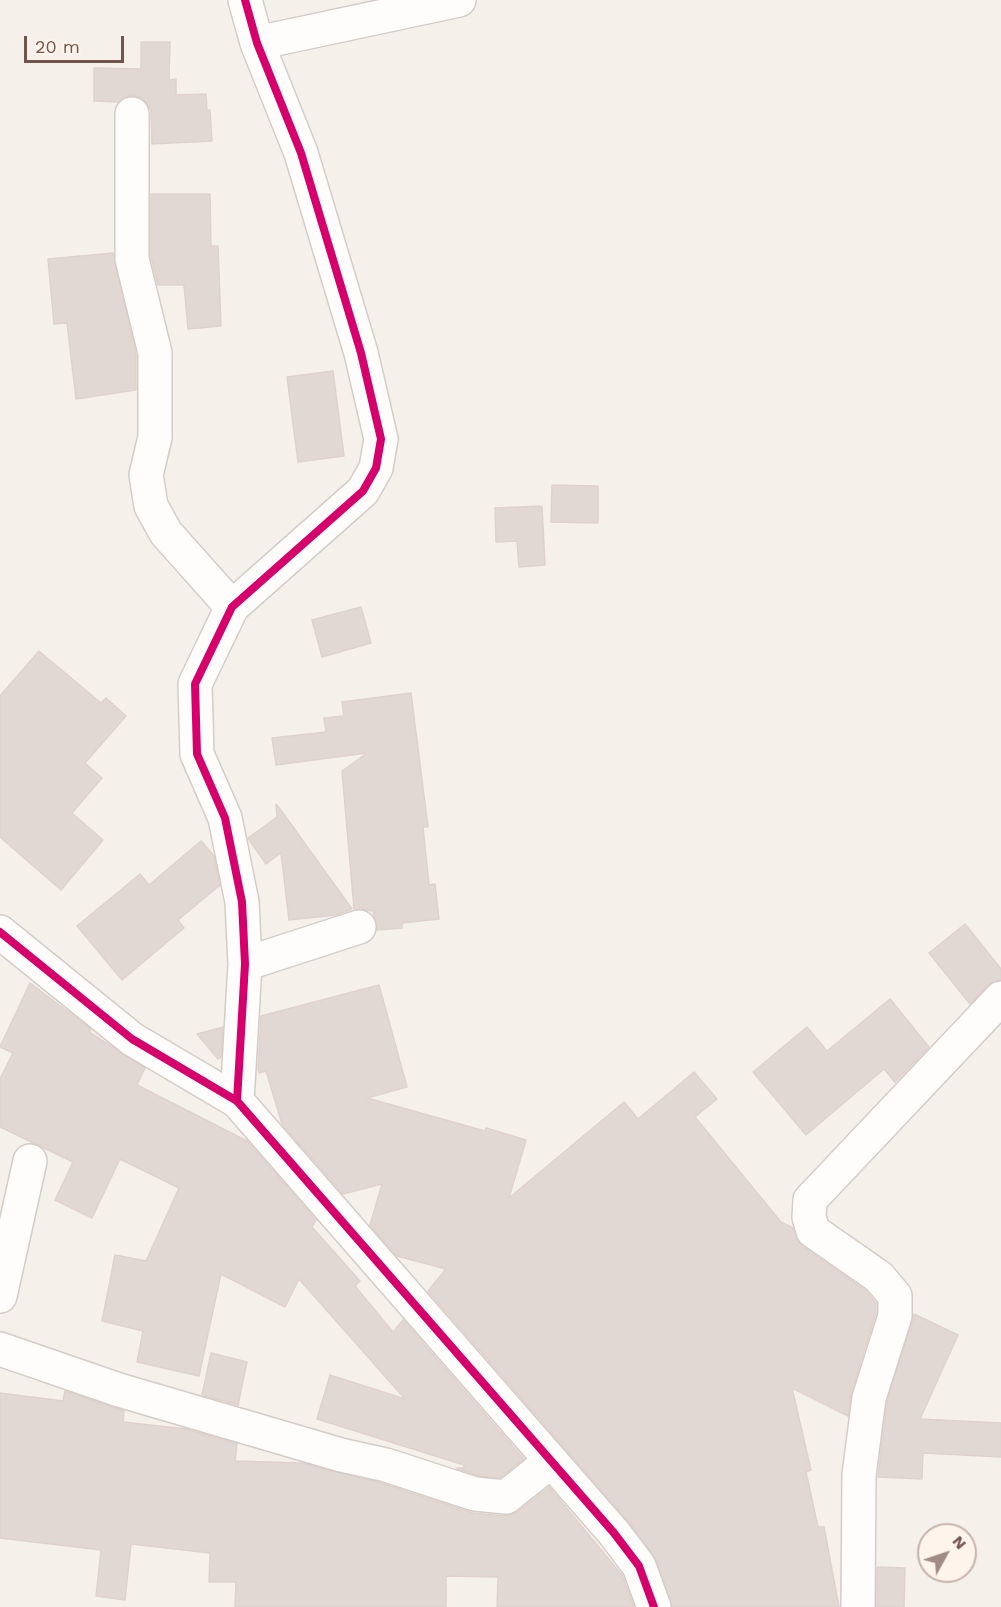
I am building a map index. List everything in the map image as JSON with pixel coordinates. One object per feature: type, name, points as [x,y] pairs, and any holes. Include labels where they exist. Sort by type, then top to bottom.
[{"type":"street","points":[[237,1101],[245,964],[242,902],[225,818],[197,754],[195,684],[232,607],[363,492],[376,468],[381,439],[361,353],[301,153],[257,42],[246,0]]},
{"type":"street","points":[[257,42],[459,0]]},
{"type":"street","points":[[132,114],[132,259],[155,353],[155,437],[146,475],[152,506],[166,533],[232,607]]},
{"type":"street","points":[[245,964],[359,927]]},
{"type":"street","points":[[0,932],[132,1039],[237,1101],[551,1461],[639,1566],[654,1607]]},
{"type":"street","points":[[858,1607],[859,1475],[869,1398],[895,1316],[895,1296],[879,1277],[813,1231],[810,1200],[1001,998]]},
{"type":"street","points":[[0,1296],[30,1161]]},
{"type":"street","points":[[0,1349],[119,1390],[341,1455],[386,1465],[475,1494],[506,1497],[551,1461]]},
{"type":"building","points":[[141,42],[170,42],[169,80],[176,79],[176,95],[206,94],[207,110],[210,110],[212,141],[152,144],[151,110],[142,98],[131,95],[118,102],[94,101],[94,68],[141,69]]},
{"type":"building","points":[[151,194],[210,194],[211,246],[218,246],[221,326],[188,329],[184,285],[158,285],[151,257]]},
{"type":"building","points":[[113,253],[136,355],[136,390],[76,399],[67,323],[54,324],[48,259]]},
{"type":"building","points":[[333,371],[344,456],[298,462],[287,377]]},
{"type":"building","points":[[552,485],[598,486],[598,523],[551,522]]},
{"type":"building","points":[[542,506],[545,565],[519,567],[517,541],[496,542],[495,508]]},
{"type":"building","points":[[361,607],[371,643],[322,657],[312,620]]},
{"type":"building","points":[[39,651],[101,703],[106,698],[126,716],[85,763],[102,778],[72,813],[103,840],[61,890],[0,837],[0,696]]},
{"type":"building","points":[[411,693],[428,827],[423,827],[429,885],[435,884],[439,919],[402,923],[402,928],[377,930],[373,911],[354,909],[342,771],[367,753],[276,765],[272,738],[326,732],[324,718],[344,716],[342,702]]},
{"type":"building","points":[[276,804],[352,909],[336,915],[289,920],[281,853],[266,864],[248,838],[277,817]]},
{"type":"building","points":[[201,841],[214,856],[220,885],[178,920],[184,928],[122,980],[77,926],[140,874],[149,885]]},
{"type":"building","points":[[965,924],[1001,969],[1001,980],[988,985],[970,1004],[929,953]]},
{"type":"building","points":[[30,983],[91,1029],[89,1032],[145,1068],[137,1085],[247,1141],[316,1220],[312,1227],[360,1281],[355,1286],[393,1332],[403,1320],[524,1459],[500,1478],[479,1476],[456,1468],[464,1468],[464,1465],[317,1419],[330,1375],[405,1399],[299,1279],[285,1307],[221,1274],[199,1376],[137,1362],[143,1331],[102,1321],[115,1255],[146,1261],[179,1188],[120,1159],[92,1218],[55,1200],[73,1162],[0,1127],[0,1079],[13,1053],[0,1047]]},
{"type":"building","points":[[379,985],[407,1087],[367,1098],[526,1140],[509,1198],[624,1102],[638,1119],[694,1072],[717,1099],[695,1117],[781,1222],[793,1228],[802,1246],[866,1291],[876,1303],[876,1313],[851,1393],[848,1416],[792,1388],[811,1470],[806,1472],[818,1527],[824,1527],[839,1607],[672,1607],[656,1559],[629,1522],[428,1291],[446,1269],[397,1256],[370,1225],[382,1184],[343,1194],[282,1124],[266,1071],[259,1073],[258,1068],[261,1016]]},
{"type":"building","points":[[890,999],[929,1047],[895,1082],[884,1069],[806,1135],[753,1072],[807,1027],[827,1051]]},
{"type":"building","points":[[223,1027],[221,1057],[218,1059],[197,1034]]},
{"type":"building","points":[[914,1314],[958,1335],[920,1419],[1001,1423],[1001,1457],[923,1453],[922,1479],[878,1477],[887,1402]]},
{"type":"building","points":[[211,1353],[247,1362],[238,1405],[202,1395]]},
{"type":"building","points":[[65,1391],[124,1411],[123,1422],[186,1429],[237,1444],[235,1461],[302,1463],[381,1483],[473,1513],[504,1516],[517,1512],[549,1487],[622,1575],[634,1607],[497,1607],[498,1577],[446,1576],[446,1607],[235,1607],[236,1582],[209,1582],[210,1553],[131,1544],[125,1600],[96,1596],[101,1550],[0,1538],[0,1393],[63,1401]]},
{"type":"building","points":[[877,1567],[905,1568],[904,1607],[877,1607]]},
{"type":"cycle path","points":[[237,1101],[245,964],[242,902],[225,818],[197,754],[195,684],[232,607],[363,491],[376,468],[381,439],[361,353],[301,153],[257,43],[245,0]]},
{"type":"cycle path","points":[[0,932],[132,1039],[237,1101],[614,1533],[639,1566],[654,1607]]}]
